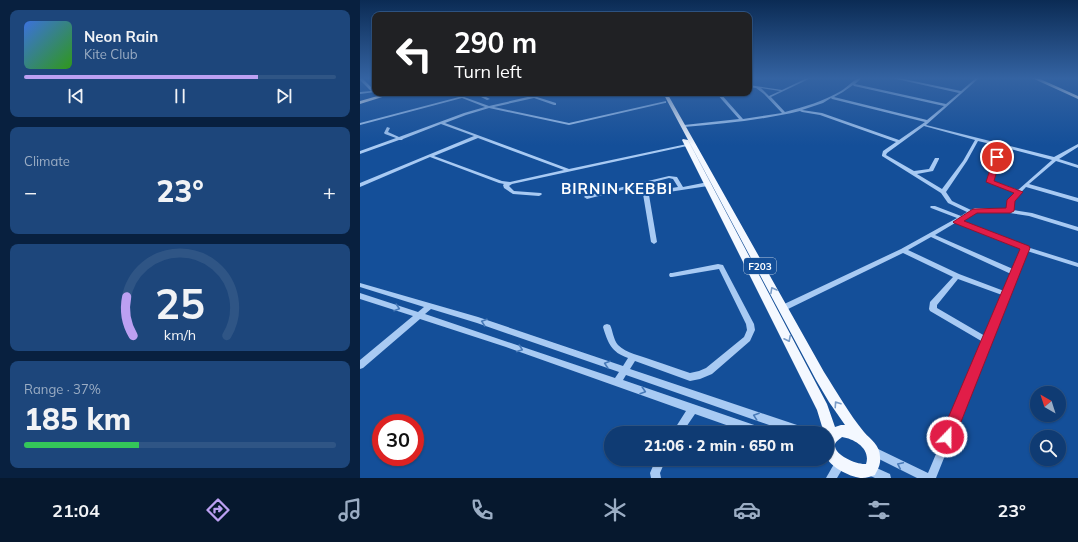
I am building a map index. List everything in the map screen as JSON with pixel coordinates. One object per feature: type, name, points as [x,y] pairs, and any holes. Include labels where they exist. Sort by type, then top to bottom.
[{"type":"main road","name":"F203","points":[[666,100],[687,145],[823,408],[827,426]]},
{"type":"main road","name":"F203","points":[[667,100],[684,126],[833,398],[860,435]]},
{"type":"main road","points":[[834,436],[842,431],[860,435],[865,440],[872,452],[873,458],[868,474],[861,476],[842,475],[834,464]]},
{"type":"street","points":[[360,124],[451,100]]},
{"type":"street","points":[[468,100],[490,107],[569,124],[656,100]]},
{"type":"street","points":[[360,153],[490,107],[519,100]]},
{"type":"street","points":[[544,100],[555,104]]},
{"type":"street","points":[[724,100],[742,120]]},
{"type":"street","points":[[772,100],[784,113]]},
{"type":"street","points":[[684,126],[742,120],[796,111],[826,100]]},
{"type":"street","points":[[842,100],[927,121]]},
{"type":"street","points":[[924,100],[946,105]]},
{"type":"street","points":[[951,100],[923,125],[885,152],[884,155],[943,192],[950,202],[972,212]]},
{"type":"street","points":[[796,111],[821,114],[899,142]]},
{"type":"street","points":[[442,123],[570,170]]},
{"type":"street","points":[[923,125],[1055,159],[1078,167]]},
{"type":"street","points":[[388,128],[386,133],[401,138]]},
{"type":"street","points":[[360,185],[478,136]]},
{"type":"street","points":[[943,192],[965,161],[977,139]]},
{"type":"street","points":[[431,156],[501,182],[510,183],[687,145]]},
{"type":"street","points":[[1001,145],[990,182],[1019,192]]},
{"type":"street","points":[[1010,211],[1011,200],[1025,185],[1055,159],[1078,145]]},
{"type":"street","points":[[913,173],[930,170],[937,159]]},
{"type":"street","points":[[587,197],[672,177],[675,178],[681,188]]},
{"type":"street","points":[[510,183],[506,185],[506,187],[513,192],[539,194]]},
{"type":"street","points":[[643,184],[654,242]]},
{"type":"street","points":[[646,194],[708,184]]},
{"type":"street","points":[[1025,185],[1078,200]]},
{"type":"street","points":[[933,207],[1025,248],[1078,266]]},
{"type":"street","points":[[783,308],[931,236],[972,212],[980,210],[1010,211],[1030,214],[1078,229]]},
{"type":"street","points":[[931,236],[1016,273]]},
{"type":"street","points":[[872,452],[930,478],[986,340],[1016,273],[1025,248]]},
{"type":"street","points":[[903,250],[957,276],[1006,294]]},
{"type":"street","points":[[607,327],[611,343],[619,352],[690,377],[709,371],[747,339],[751,330],[750,324],[721,267],[718,266],[672,275]]},
{"type":"street","points":[[957,276],[933,304],[933,309],[986,340]]},
{"type":"street","points":[[360,285],[478,320],[786,426]]},
{"type":"street","points":[[360,296],[743,426]]},
{"type":"street","points":[[360,365],[430,306]]},
{"type":"street","points":[[617,382],[633,357]]},
{"type":"street","points":[[681,426],[693,408]]},
{"type":"street","points":[[656,478],[655,473],[658,466]]},
{"type":"street","points":[[868,474],[886,478]]},
{"type":"district","name":"BIRNIN KEBBI","points":[[617,188]]},
{"type":"route","points":[[947,437],[986,340],[1016,273],[1025,248],[957,222],[976,210],[1010,211],[1011,200],[1019,192],[991,184],[990,182],[997,157]]}]
